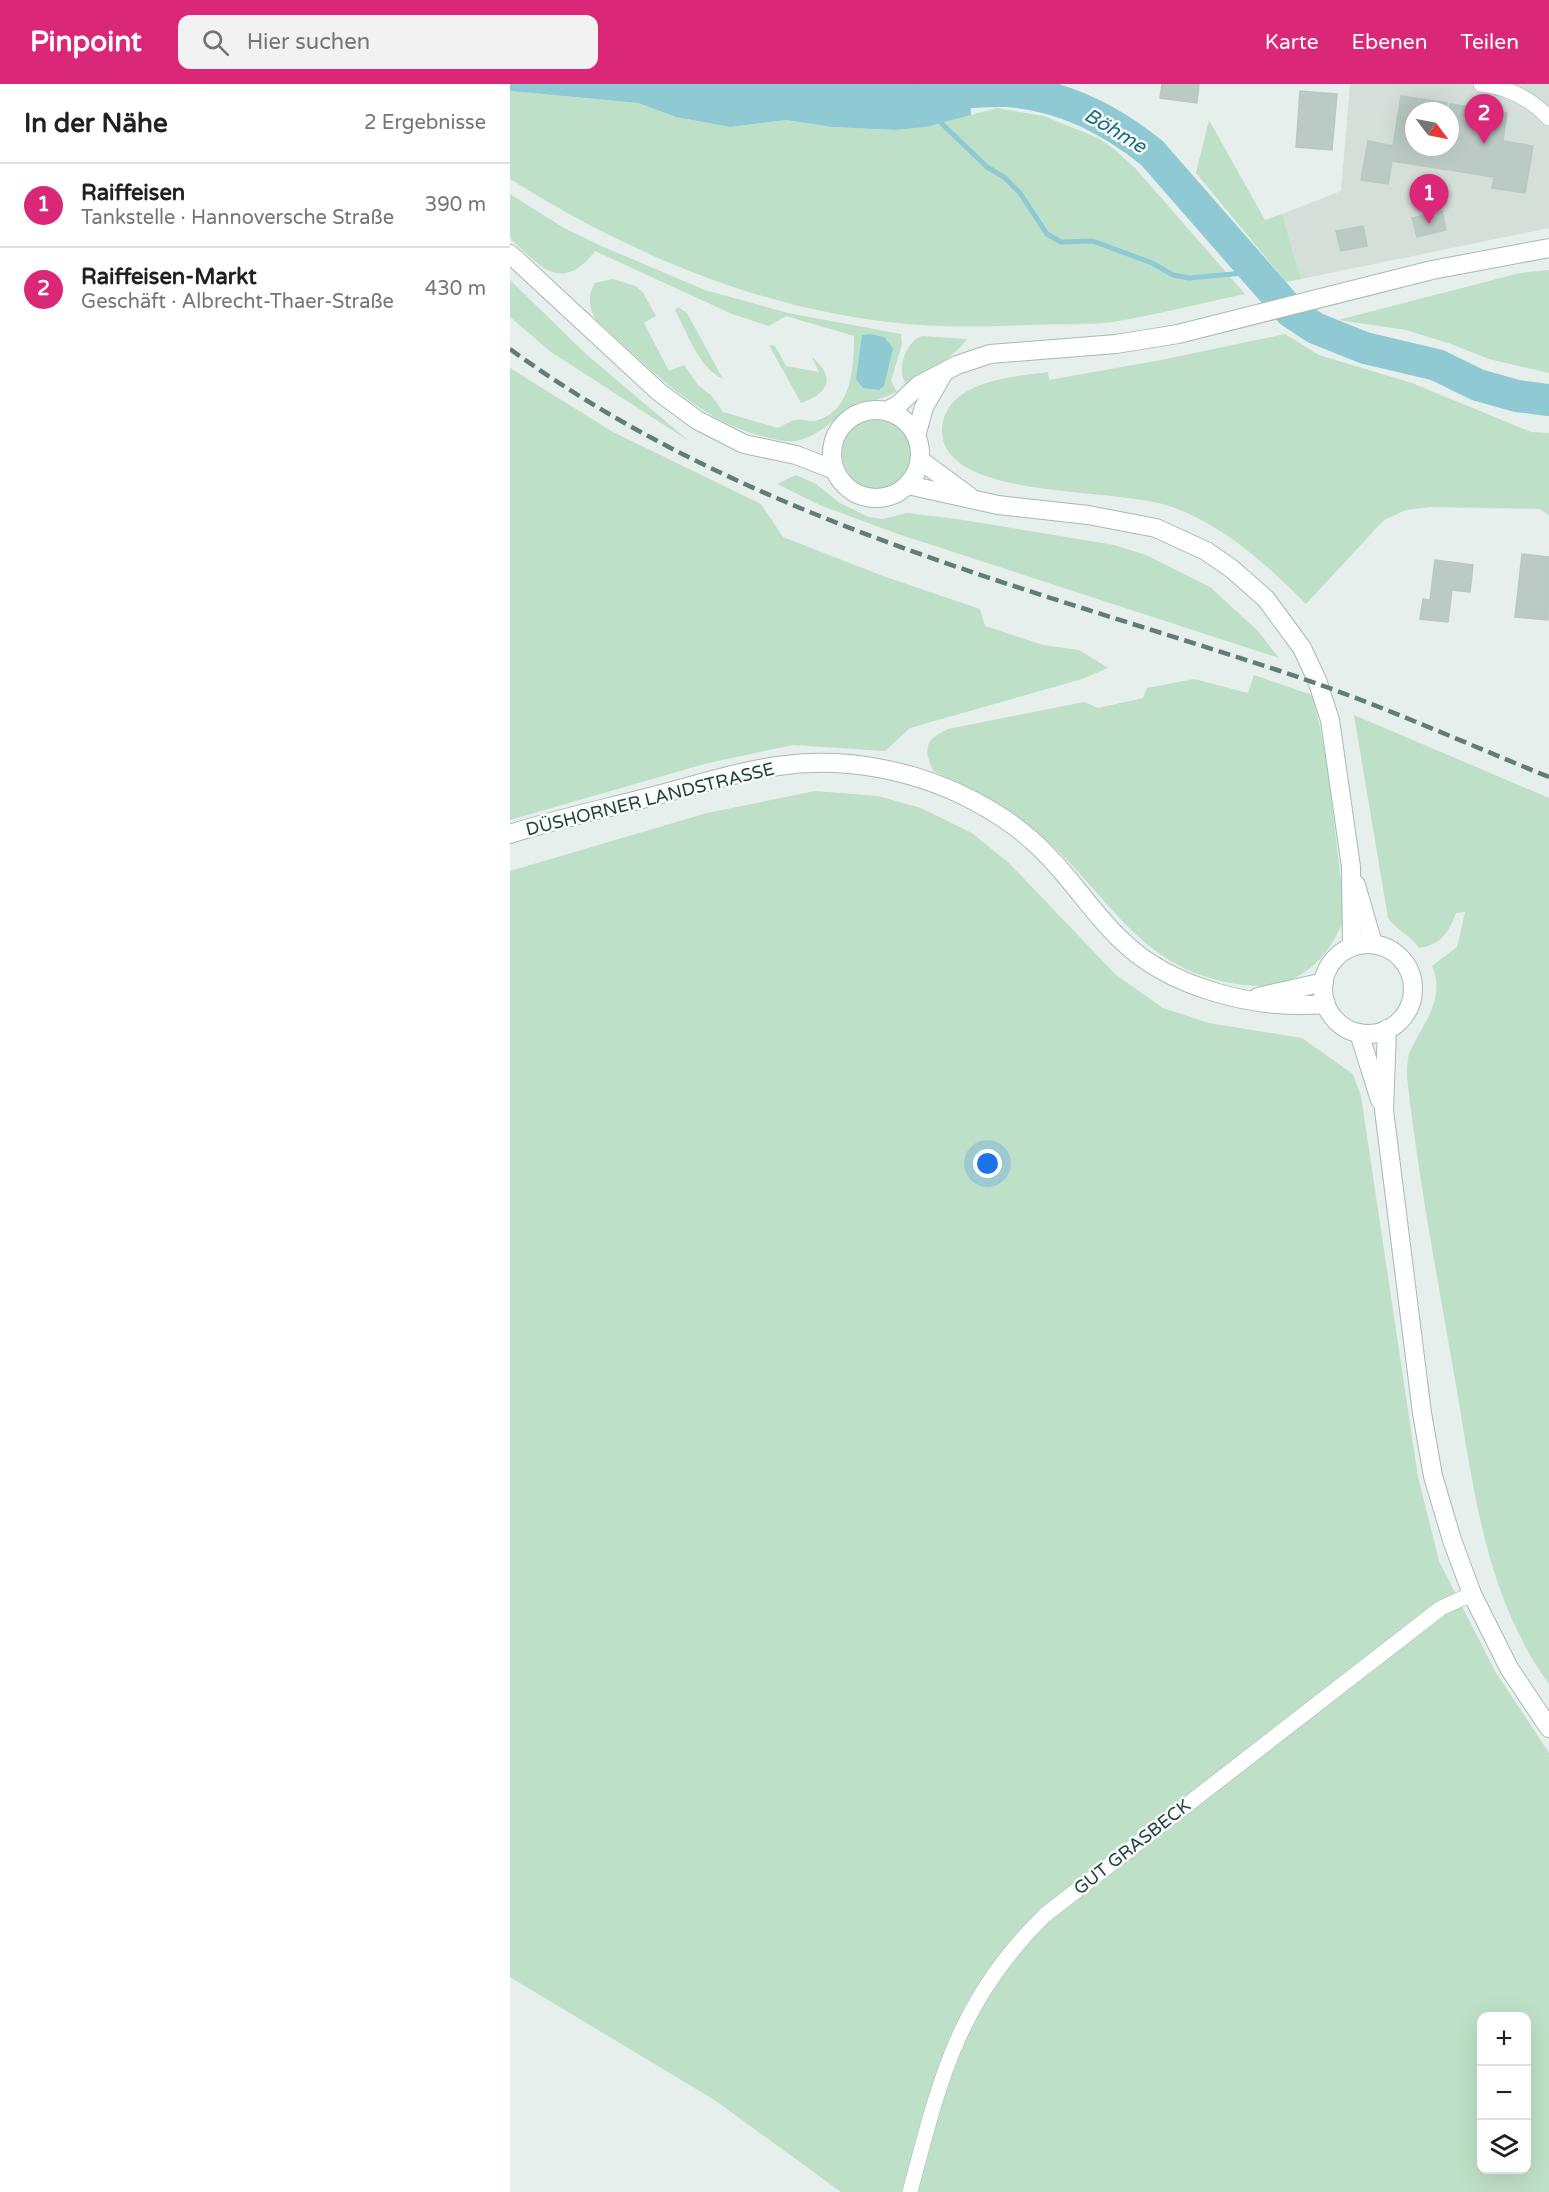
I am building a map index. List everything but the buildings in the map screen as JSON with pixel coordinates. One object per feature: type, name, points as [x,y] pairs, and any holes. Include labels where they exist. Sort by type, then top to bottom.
[{"type":"main road","points":[[886,411],[898,405],[919,384],[944,374],[957,365],[990,354],[1122,343],[1203,329],[1432,270],[1549,248]]},
{"type":"main road","points":[[510,254],[659,392],[697,420],[744,444],[796,455],[835,470]]},
{"type":"main road","points":[[916,436],[904,421],[886,411],[874,410],[850,418],[835,438],[832,448],[835,470],[850,490],[873,498],[898,493],[908,485],[920,460],[916,436],[924,407],[944,374]]},
{"type":"main road","points":[[796,455],[835,438]]},
{"type":"main road","points":[[920,460],[973,499]]},
{"type":"main road","points":[[908,485],[938,494],[1015,508],[1088,516],[1156,528],[1206,551],[1250,584],[1291,632],[1317,680],[1332,730],[1351,867],[1352,947]]},
{"type":"main road","name":"DÜSHORNER LANDSTRASSE","points":[[510,834],[717,778],[780,766],[824,763],[887,770],[928,782],[972,800],[1015,828],[1047,855],[1118,938],[1158,968],[1209,990],[1290,1005],[1326,1004]]},
{"type":"main road","points":[[1351,867],[1372,944]]},
{"type":"main road","points":[[1372,944],[1399,956],[1405,963],[1412,981],[1408,1010],[1387,1029],[1359,1033],[1339,1023],[1326,1004],[1324,982],[1330,965],[1344,951],[1352,947],[1372,944]]},
{"type":"main road","name":"DÜSHORNER LANDSTRASSE","points":[[1252,999],[1324,982]]},
{"type":"main road","points":[[1387,1029],[1384,1110],[1427,1445],[1433,1476],[1472,1594],[1509,1668],[1549,1728]]},
{"type":"main road","points":[[1359,1033],[1384,1110]]},
{"type":"street","points":[[1481,84],[1505,88],[1526,98],[1549,118]]},
{"type":"street","name":"GUT GRASBECK","points":[[910,2192],[939,2084],[966,2018],[990,1978],[1020,1939],[1045,1915],[1441,1608],[1472,1594]]},
{"type":"shaded area","points":[[1350,84],[1549,84],[1549,228],[1301,279],[1282,214],[1341,191]]},
{"type":"green space","points":[[510,91],[638,103],[676,117],[730,127],[786,120],[832,127],[895,130],[926,127],[997,108],[1044,116],[1098,138],[1114,149],[1135,168],[1245,294],[1112,322],[995,326],[906,324],[838,314],[788,303],[739,289],[645,252],[599,230],[510,179]]},
{"type":"green space","points":[[1209,120],[1265,220],[1282,214],[1301,279],[1286,282],[1196,173]]},
{"type":"green space","points":[[510,194],[564,228],[705,290],[788,313],[901,334],[902,344],[891,381],[897,392],[856,404],[815,434],[796,441],[769,438],[720,420],[675,390],[596,320],[590,302],[595,283],[613,279],[635,286],[642,291],[656,316],[644,323],[669,371],[684,365],[698,385],[712,396],[723,412],[778,428],[791,421],[814,421],[827,416],[836,409],[848,387],[853,361],[854,336],[786,316],[769,326],[732,314],[595,251],[583,264],[572,271],[551,272],[531,258],[510,238]]},
{"type":"green space","points":[[1549,270],[1549,373],[1489,359],[1406,330],[1338,320],[1520,273]]},
{"type":"green space","points":[[510,280],[587,355],[689,441],[551,352],[510,317]]},
{"type":"green space","points":[[678,307],[687,313],[723,379],[714,374],[700,358],[675,310]]},
{"type":"green space","points":[[1285,334],[1319,355],[1412,383],[1531,432],[1549,433],[1549,515],[1540,509],[1430,507],[1406,510],[1384,520],[1306,604],[1245,549],[1194,516],[1151,502],[1051,490],[987,476],[962,465],[946,448],[944,442],[942,424],[949,407],[959,397],[986,383],[1048,372],[1049,380]]},
{"type":"green space","points":[[922,336],[967,339],[946,359],[907,386],[902,373],[906,351]]},
{"type":"green space","points":[[769,345],[775,346],[786,366],[819,372],[812,357],[825,372],[827,378],[823,390],[801,403]]},
{"type":"green space","points":[[510,368],[613,432],[761,504],[783,537],[883,576],[980,609],[985,626],[1043,645],[1079,650],[1108,668],[1082,679],[910,728],[885,751],[793,745],[708,763],[510,820]]},
{"type":"green space","points":[[877,419],[890,422],[902,429],[909,441],[912,454],[909,467],[902,479],[890,486],[877,489],[864,486],[852,479],[845,467],[842,454],[845,441],[852,429],[864,422]]},
{"type":"green space","points":[[796,475],[816,484],[840,503],[869,517],[883,519],[907,513],[957,519],[1114,545],[1146,555],[1210,587],[1258,631],[1279,658],[898,534],[822,506],[777,484]]},
{"type":"green space","points":[[1254,675],[1312,695],[1326,758],[1345,903],[1345,915],[1341,926],[1321,958],[1313,966],[1286,982],[1266,986],[1244,985],[1208,978],[1178,965],[1130,928],[1042,836],[1017,816],[990,799],[933,771],[928,756],[928,746],[931,741],[948,729],[1084,702],[1098,708],[1143,698],[1147,688],[1194,679],[1248,693]]},
{"type":"green space","points":[[1354,715],[1549,798],[1549,1684],[1527,1649],[1509,1612],[1484,1535],[1428,1226],[1407,1077],[1409,1054],[1431,1012],[1434,1001],[1436,978],[1432,966],[1457,947],[1465,912],[1456,913],[1447,932],[1439,941],[1419,948],[1388,918]]},
{"type":"green space","points":[[815,791],[878,796],[921,808],[972,833],[1009,863],[1115,974],[1163,1008],[1209,1023],[1302,1038],[1353,1074],[1361,1096],[1418,1477],[1439,1561],[1495,1671],[1549,1753],[1549,2192],[841,2192],[716,2101],[510,1977],[510,871],[707,813]]},
{"type":"water","points":[[510,84],[969,84],[971,115],[926,127],[895,130],[832,127],[786,120],[730,127],[676,117],[638,103],[510,91]]},
{"type":"water","points":[[862,335],[884,337],[893,348],[884,386],[879,390],[863,388],[856,379]]},
{"type":"waterway","name":"Böhme","points":[[928,95],[1006,91],[1046,97],[1084,110],[1119,129],[1152,153],[1291,312],[1315,328],[1365,348],[1437,365],[1478,385],[1517,396],[1549,400]]},
{"type":"waterway","points":[[937,119],[987,167],[1004,177],[1020,193],[1047,234],[1061,242],[1093,241],[1152,263],[1173,275],[1189,278],[1255,272]]},
{"type":"railway","points":[[510,349],[598,407],[689,458],[784,501],[882,540],[980,575],[1314,683],[1382,708],[1549,777]]},
{"type":"place","name":"Raiffeisen-Markt","points":[[1484,144]]},
{"type":"place","name":"Raiffeisen","points":[[1429,224]]}]
